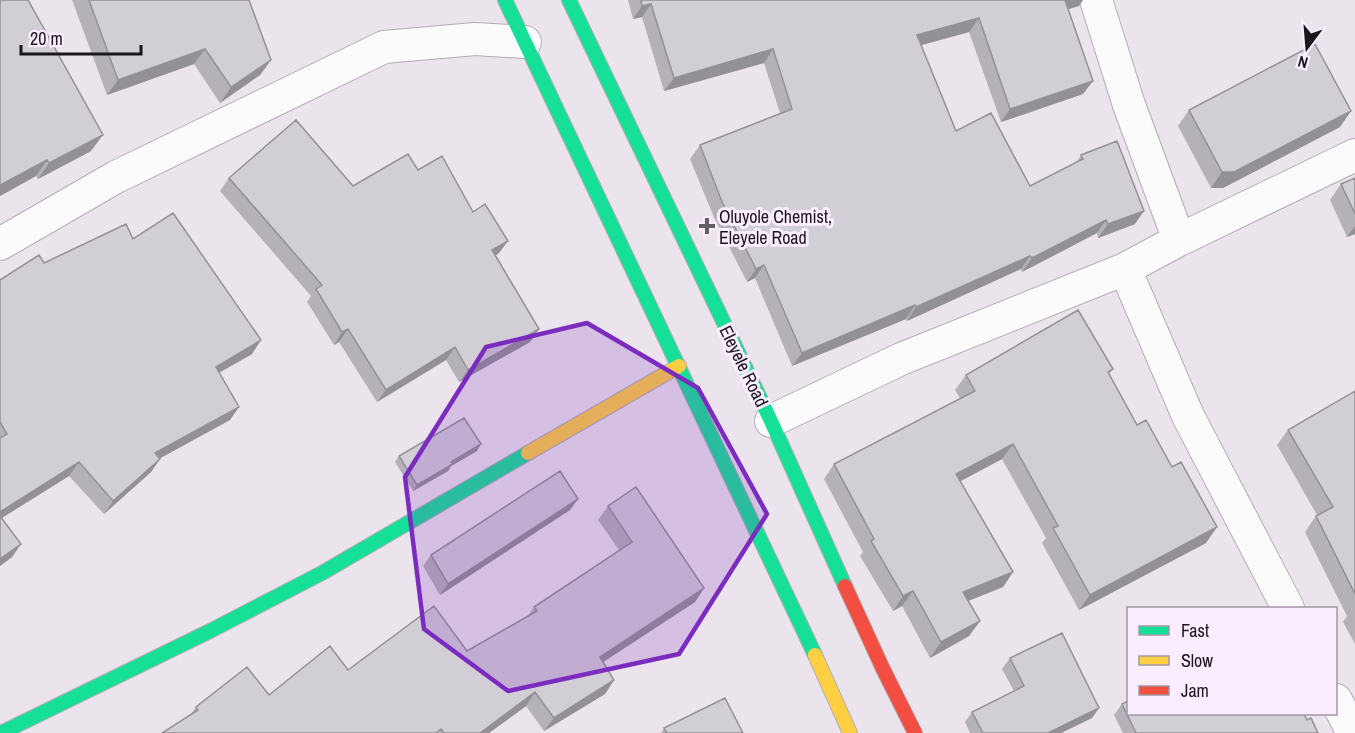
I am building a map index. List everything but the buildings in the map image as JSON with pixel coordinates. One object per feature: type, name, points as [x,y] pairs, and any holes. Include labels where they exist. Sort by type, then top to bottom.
[{"type":"main road","points":[[505,0],[850,733]]},
{"type":"main road","name":"Eleyele Road","points":[[569,0],[771,421],[883,669],[915,733]]},
{"type":"main road","points":[[1,733],[210,631],[322,573],[679,366]]},
{"type":"street","points":[[1096,0],[1129,105],[1179,240]]},
{"type":"street","points":[[0,244],[116,177],[384,47],[476,39],[525,42]]},
{"type":"street","points":[[771,421],[901,360],[1125,270],[1179,240],[1355,155]]},
{"type":"street","points":[[1125,270],[1188,416],[1287,607]]},
{"type":"street","points":[[1337,704],[1353,733]]},
{"type":"highlighted area","points":[[587,323],[698,388],[767,514],[679,654],[508,691],[424,629],[405,477],[486,347]]},
{"type":"traffic: fast","points":[[505,0],[815,655]]},
{"type":"traffic: fast","points":[[569,0],[771,421],[845,586]]},
{"type":"traffic: fast","points":[[1,733],[210,631],[322,573],[528,453]]},
{"type":"traffic: slow","points":[[528,453],[679,366]]},
{"type":"traffic: slow","points":[[815,655],[850,733]]},
{"type":"traffic: jam","points":[[845,586],[915,733]]},
{"type":"place","name":"Oluyole Chemist, Eleyele Road","points":[[707,226]]}]
